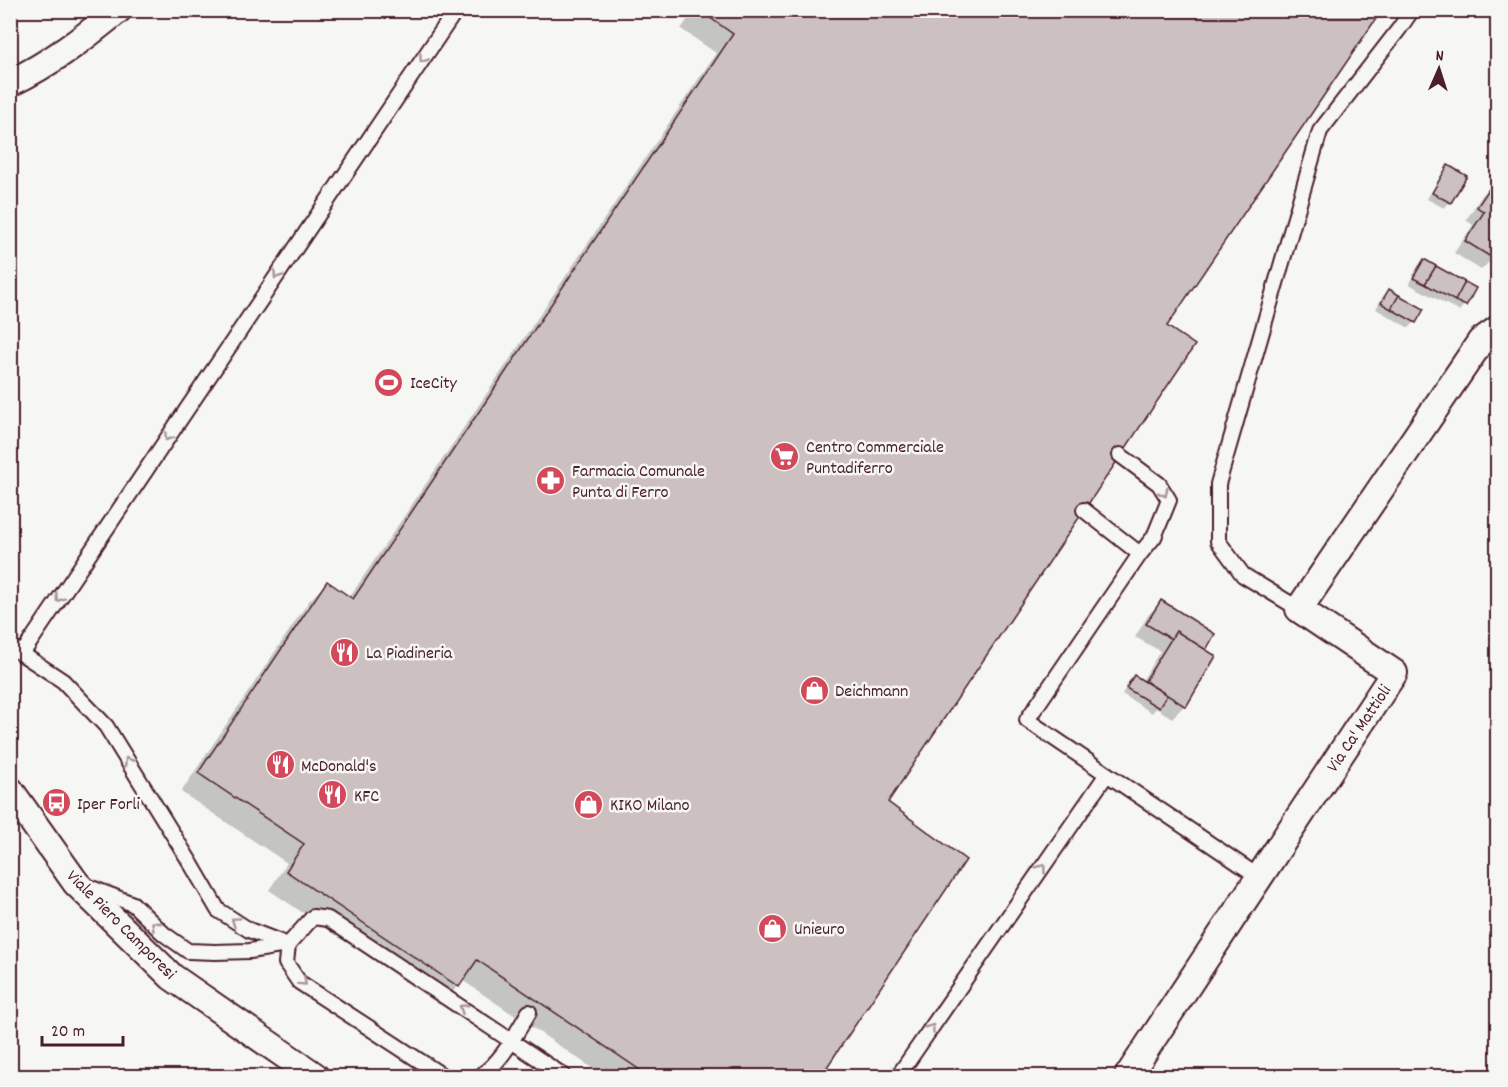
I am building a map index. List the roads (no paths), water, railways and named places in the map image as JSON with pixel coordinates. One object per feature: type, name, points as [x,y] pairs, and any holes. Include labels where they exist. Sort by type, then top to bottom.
[{"type":"street","points":[[10,83],[34,72],[118,10]]},
{"type":"street","points":[[1299,609],[1481,341],[1497,329]]},
{"type":"street","name":"Via Ca' Mattioli","points":[[1128,1077],[1394,673],[1299,609]]},
{"type":"street","name":"Viale Piero Camporesi","points":[[10,790],[76,883],[172,977],[315,1077]]},
{"type":"lane","points":[[288,945],[249,930],[218,910],[106,726],[63,681],[16,650],[456,10]]},
{"type":"lane","points":[[1299,609],[1243,575],[1218,541],[1218,484],[1320,131],[1400,29],[1412,10]]},
{"type":"lane","points":[[1120,455],[1159,484],[1169,500],[1154,537],[1140,554],[1027,720],[1259,877]]},
{"type":"lane","points":[[1084,510],[1140,554]]},
{"type":"lane","points":[[898,1077],[1107,774]]},
{"type":"lane","points":[[76,883],[133,904],[164,934],[188,951],[250,951],[288,945]]},
{"type":"lane","points":[[443,1077],[299,982],[286,963],[288,945],[313,917],[328,919],[512,1040],[564,1077]]},
{"type":"lane","points":[[487,1074],[529,1012]]},
{"type":"place","name":"IceCity","points":[[389,382]]},
{"type":"place","name":"Centro Commerciale Puntadiferro","points":[[785,456]]},
{"type":"place","name":"Farmacia Comunale Punta di Ferro","points":[[551,480]]},
{"type":"place","name":"La Piadineria","points":[[345,652]]},
{"type":"place","name":"Deichmann","points":[[814,690]]},
{"type":"place","name":"McDonald's","points":[[280,765]]},
{"type":"place","name":"KFC","points":[[333,795]]},
{"type":"place","name":"Iper Forli","points":[[56,803]]},
{"type":"place","name":"KIKO Milano","points":[[589,804]]},
{"type":"place","name":"Unieuro","points":[[773,928]]}]
